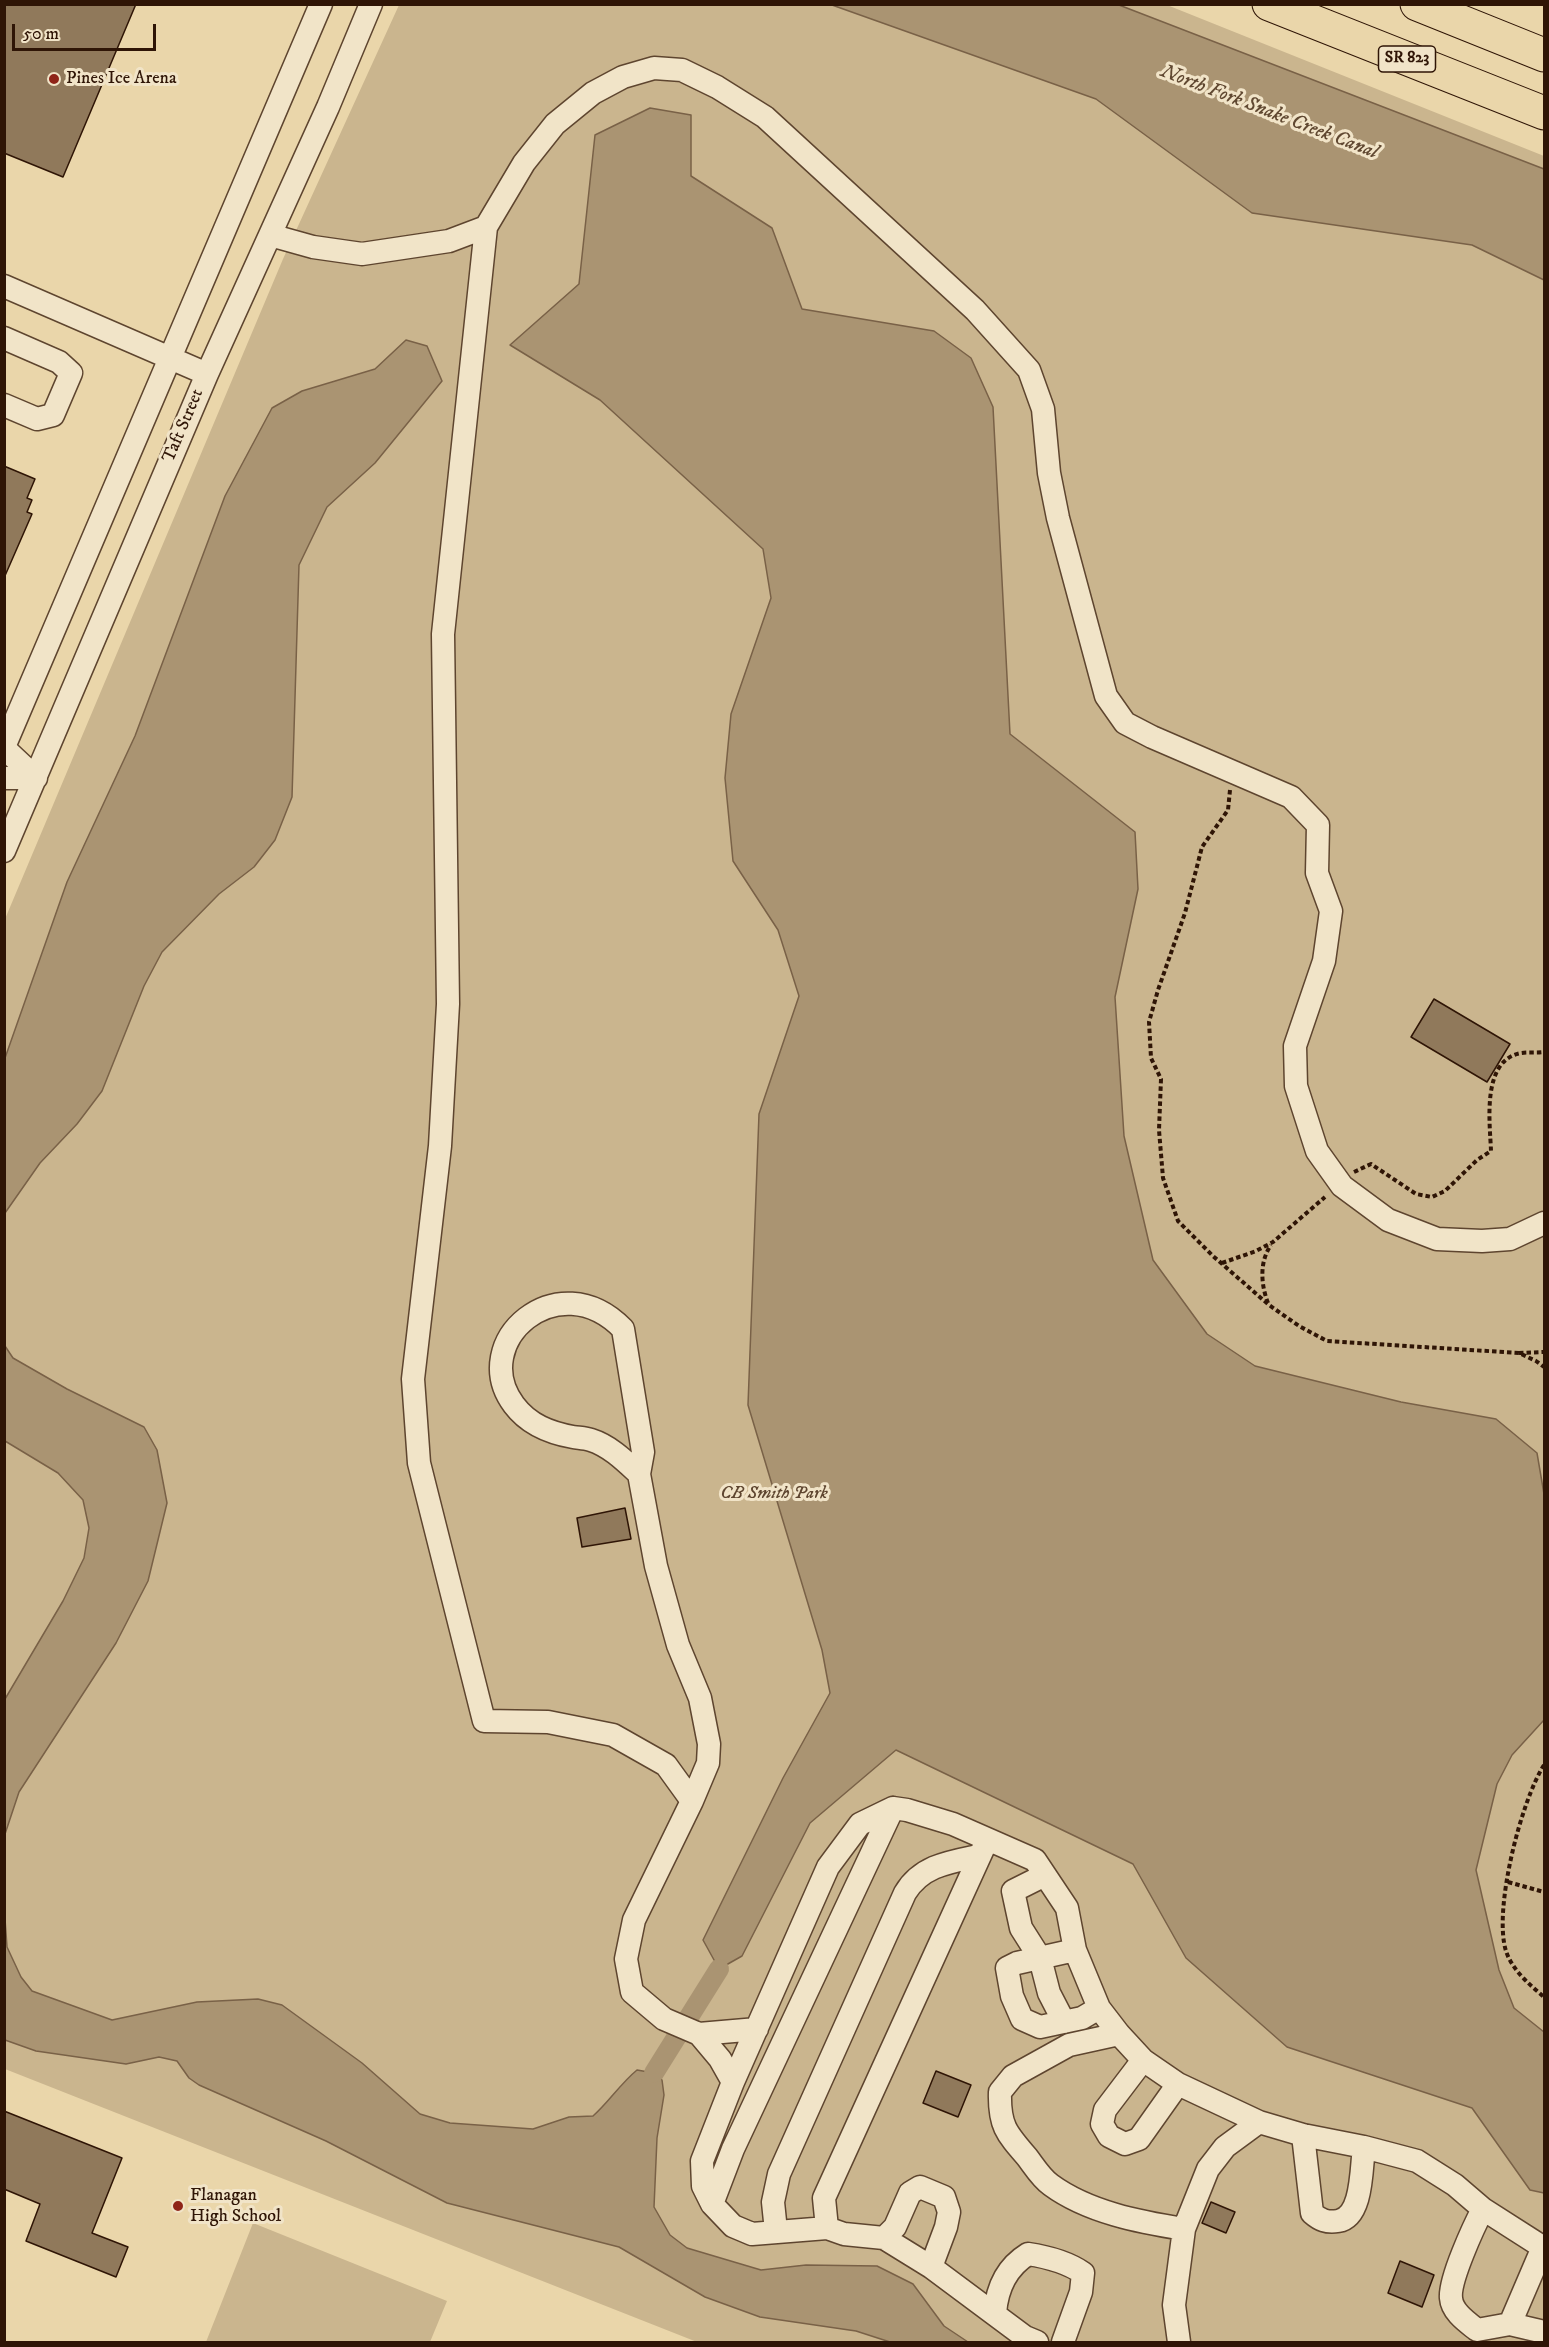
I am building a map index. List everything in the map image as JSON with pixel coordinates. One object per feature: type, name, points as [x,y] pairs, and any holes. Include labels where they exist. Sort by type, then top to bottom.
[{"type":"highway","name":"SR 823","points":[[1269,4],[1545,113]]},
{"type":"highway","points":[[1417,4],[1545,56]]},
{"type":"street","points":[[36,778],[4,747],[321,4]]},
{"type":"street","name":"Taft Street","points":[[4,851],[207,374],[328,107],[371,4]]},
{"type":"street","points":[[692,1801],[666,1765],[613,1735],[548,1722],[484,1721],[418,1463],[413,1379],[440,1146],[448,1004],[443,634],[486,228],[524,163],[555,124],[593,93],[623,76],[654,68],[682,70],[717,87],[765,117],[975,310],[1029,370],[1043,409],[1049,473],[1058,518],[1106,696],[1125,723],[1291,797],[1318,825],[1317,873],[1331,911],[1324,961],[1295,1046],[1296,1086],[1317,1151],[1342,1186],[1388,1220],[1437,1239],[1482,1241],[1510,1239],[1545,1223]]},
{"type":"street","points":[[270,235],[313,247],[362,254],[448,241],[486,228]]},
{"type":"street","points":[[4,286],[207,374]]},
{"type":"street","points":[[4,338],[59,362],[71,373],[53,415],[37,419],[4,405]]},
{"type":"street","points":[[4,778],[36,778]]},
{"type":"street","points":[[639,1474],[615,1452],[591,1440],[550,1432],[531,1423],[514,1405],[503,1386],[501,1366],[505,1348],[526,1316],[546,1306],[567,1302],[595,1307],[611,1316],[623,1329],[643,1452],[639,1474],[656,1566],[678,1645],[700,1698],[709,1744],[708,1763],[692,1801],[634,1920],[626,1959],[632,1992],[664,2019],[698,2034],[720,2059],[733,2082]]},
{"type":"street","points":[[712,2204],[733,2149],[893,1808]]},
{"type":"street","points":[[1037,2343],[1025,2337],[931,2267],[884,2238],[844,2234],[827,2228],[776,2230],[753,2234],[733,2226],[712,2204],[703,2186],[702,2161],[733,2082],[828,1867],[860,1824],[893,1808],[952,1824],[983,1848],[1035,1860],[1066,1908],[1075,1950],[1099,2008],[1143,2060],[1178,2084],[1259,2122],[1303,2135],[1364,2147],[1417,2161],[1455,2185],[1483,2209],[1544,2248],[1510,2324]]},
{"type":"street","points":[[827,2228],[824,2198],[983,1848]]},
{"type":"street","points":[[776,2230],[773,2202],[779,2174],[905,1893],[920,1874],[983,1848]]},
{"type":"street","points":[[1044,1875],[1013,1891],[1022,1928],[1040,1958],[1049,1993],[1064,2022]]},
{"type":"street","points":[[1075,1950],[1017,1962],[1007,1968],[1012,1995],[1022,2019],[1040,2027],[1082,2018],[1099,2008]]},
{"type":"street","points":[[698,2034],[732,2033],[757,2029]]},
{"type":"street","points":[[1119,2034],[1069,2045],[1013,2076],[1000,2092],[1001,2115],[1006,2133],[1049,2184],[1083,2203],[1144,2223],[1184,2229]]},
{"type":"street","points":[[1143,2060],[1105,2109],[1102,2124],[1109,2136],[1125,2144],[1139,2139],[1178,2084]]},
{"type":"street","points":[[1179,2343],[1174,2305],[1184,2229],[1208,2169],[1226,2147],[1259,2122]]},
{"type":"street","points":[[1303,2135],[1312,2213],[1321,2220],[1333,2222],[1345,2220],[1351,2215],[1357,2203],[1364,2147]]},
{"type":"street","points":[[884,2238],[895,2227],[910,2193],[920,2187],[944,2197],[949,2212],[946,2227],[931,2267]]},
{"type":"street","points":[[1483,2209],[1456,2271],[1451,2298],[1461,2318],[1477,2330],[1510,2324],[1545,2332]]},
{"type":"street","points":[[995,2313],[996,2298],[1008,2272],[1015,2262],[1028,2254],[1047,2257],[1073,2266],[1083,2273],[1081,2292],[1063,2343]]},
{"type":"path","points":[[1232,771],[1228,810],[1202,848],[1185,913],[1149,1022],[1151,1058],[1161,1078],[1159,1130],[1163,1178],[1178,1221],[1269,1305],[1299,1326],[1327,1341],[1519,1353],[1545,1352]]},
{"type":"path","points":[[1351,1174],[1360,1167],[1371,1164],[1416,1194],[1432,1197],[1445,1191],[1491,1151],[1488,1112],[1490,1090],[1496,1074],[1507,1059],[1520,1053],[1545,1052]]},
{"type":"path","points":[[1269,1305],[1263,1288],[1263,1262],[1266,1252],[1274,1242],[1332,1190]]},
{"type":"path","points":[[1221,1263],[1274,1242]]},
{"type":"path","points":[[1519,1353],[1545,1367]]},
{"type":"path","points":[[1545,1765],[1536,1778],[1515,1846],[1508,1882],[1503,1931],[1507,1953],[1519,1974],[1545,1997]]},
{"type":"path","points":[[1508,1882],[1545,1892]]},
{"type":"green space","name":"CB Smith Park","points":[[399,5],[1167,5],[1544,156],[1544,2342],[697,2342],[5,2069],[5,919],[283,259]]},
{"type":"green space","points":[[253,2223],[447,2301],[430,2342],[206,2342]]},
{"type":"water","name":"North Fork Snake Creek Canal","points":[[832,5],[1119,5],[1544,169],[1544,280],[1472,245],[1252,213],[1096,99]]},
{"type":"water","points":[[650,108],[691,115],[691,176],[772,228],[802,309],[934,331],[971,358],[993,407],[1010,734],[1135,832],[1138,889],[1115,997],[1124,1136],[1153,1260],[1207,1334],[1255,1366],[1401,1402],[1496,1419],[1537,1453],[1544,1494],[1544,1720],[1512,1755],[1497,1784],[1476,1870],[1499,1970],[1514,2008],[1544,2032],[1544,2193],[1530,2190],[1472,2108],[1287,2047],[1186,1958],[1133,1864],[896,1750],[810,1823],[742,1956],[719,1969],[703,1940],[783,1778],[830,1693],[822,1650],[748,1405],[759,1114],[799,996],[778,930],[733,861],[725,778],[731,714],[771,598],[763,549],[600,400],[510,345],[579,284],[595,135]]},
{"type":"water","points":[[406,340],[427,346],[442,381],[375,463],[327,507],[299,565],[292,797],[275,840],[254,867],[219,894],[162,952],[144,986],[102,1091],[77,1124],[40,1163],[5,1213],[5,1058],[67,882],[135,736],[225,496],[272,408],[302,391],[375,369]]},
{"type":"water","points":[[5,1346],[13,1358],[67,1389],[144,1427],[157,1450],[167,1503],[148,1581],[116,1643],[19,1792],[5,1834],[5,1699],[63,1601],[84,1558],[89,1528],[83,1500],[58,1473],[5,1441]]},
{"type":"water","points":[[5,1919],[7,1947],[21,1977],[32,1991],[112,2020],[197,2002],[258,1999],[282,2005],[362,2063],[420,2114],[450,2123],[533,2129],[569,2117],[593,2116],[637,2070],[654,2073],[662,2080],[664,2095],[657,2138],[654,2207],[670,2235],[687,2248],[761,2270],[806,2265],[877,2266],[913,2284],[944,2326],[968,2342],[890,2342],[856,2331],[760,2317],[705,2297],[619,2247],[447,2203],[326,2141],[199,2085],[189,2078],[177,2061],[159,2057],[126,2064],[36,2051],[5,2040]]},
{"type":"building","name":"Pines Ice Arena","points":[[4,4],[136,4],[63,177],[4,153]]},
{"type":"building","points":[[4,466],[35,479],[27,498],[32,500],[27,512],[32,514],[4,578]]},
{"type":"building","points":[[1434,999],[1510,1044],[1487,1082],[1411,1037]]},
{"type":"building","points":[[625,1508],[631,1539],[582,1547],[577,1518]]},
{"type":"building","points":[[936,2071],[971,2085],[958,2117],[923,2103]]},
{"type":"building","points":[[4,2111],[122,2158],[92,2233],[128,2247],[116,2277],[26,2241],[40,2204],[4,2189]]},
{"type":"building","points":[[1211,2202],[1235,2212],[1226,2233],[1202,2223]]},
{"type":"building","points":[[1400,2261],[1434,2275],[1422,2307],[1388,2293]]},
{"type":"waterway","points":[[654,2073],[719,1969]]},
{"type":"place","name":"Pines Ice Arena","points":[[54,79]]},
{"type":"place","name":"Flanagan High School","points":[[178,2206]]}]
